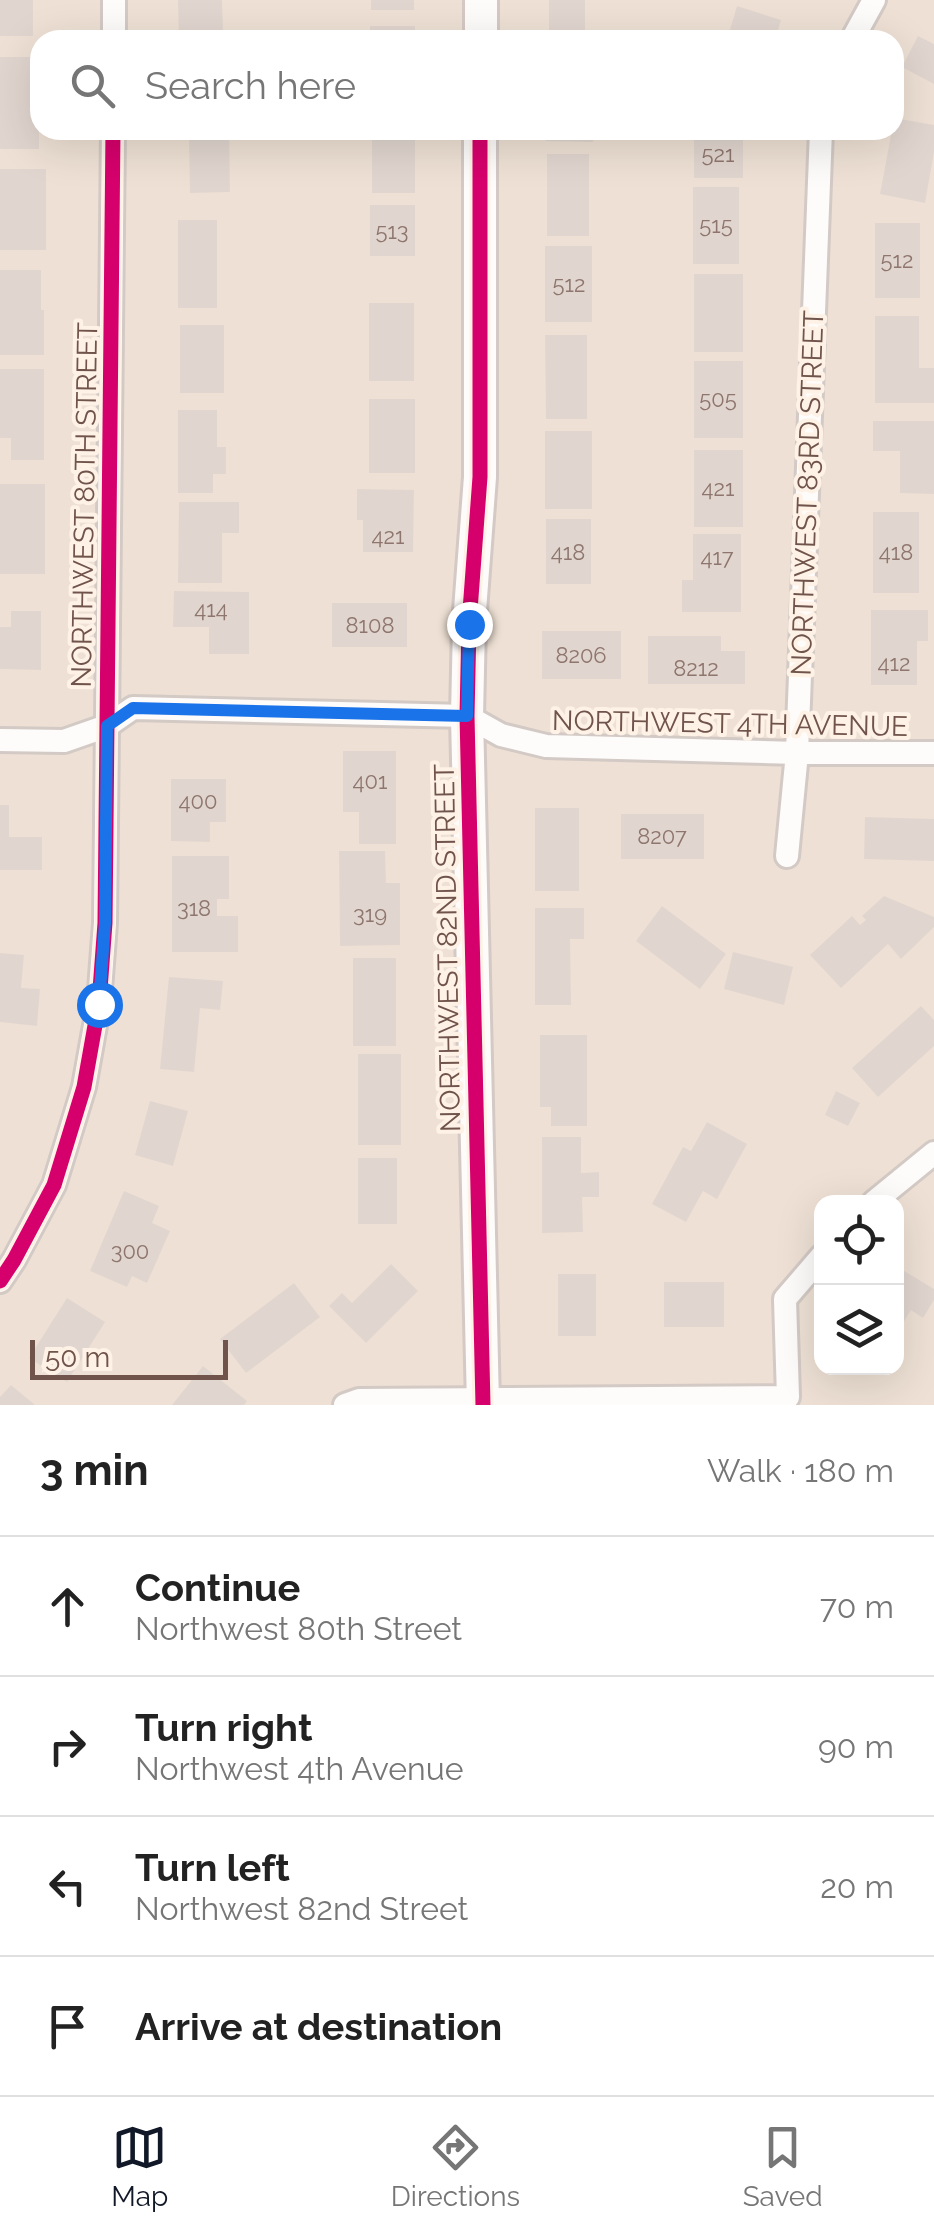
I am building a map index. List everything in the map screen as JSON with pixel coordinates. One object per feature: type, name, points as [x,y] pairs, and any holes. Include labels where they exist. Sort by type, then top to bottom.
[{"type":"street","points":[[114,0],[114,30]]},
{"type":"street","points":[[480,30],[481,0]]},
{"type":"street","points":[[858,30],[874,0]]},
{"type":"street","name":"NORTHWEST 80TH STREET","points":[[0,1281],[54,1185],[84,1087],[99,1004],[105,923],[113,140]]},
{"type":"street","name":"NORTHWEST 82ND STREET","points":[[480,140],[480,478],[469,624],[467,716],[483,1402]]},
{"type":"street","name":"NORTHWEST 83RD STREET","points":[[787,856],[797,753],[821,140]]},
{"type":"street","name":"NORTHWEST 4TH AVENUE","points":[[0,740],[64,741],[107,726],[133,708],[467,716],[501,735],[546,746],[934,753]]},
{"type":"street","points":[[883,1195],[934,1153]]},
{"type":"street","points":[[345,1405],[359,1400],[792,1401],[785,1299],[814,1265]]},
{"type":"shaded area","points":[[0,0],[934,0],[934,1405],[0,1405]]},
{"type":"building","points":[[0,0],[33,0],[30,36],[0,36]]},
{"type":"building","points":[[178,0],[222,0],[223,30],[179,30]]},
{"type":"building","points":[[371,0],[414,0],[414,10],[371,10]]},
{"type":"building","points":[[549,0],[585,0],[585,30],[549,30]]},
{"type":"building","points":[[737,6],[781,20],[778,30],[730,30]]},
{"type":"building","points":[[370,26],[415,26],[415,30],[370,30]]},
{"type":"building","points":[[918,36],[934,44],[934,84],[904,68]]},
{"type":"building","points":[[0,57],[30,57],[30,140],[39,140],[39,149],[0,149]]},
{"type":"building","points":[[904,120],[934,125],[934,152],[925,203],[880,194],[890,140],[904,140]]},
{"type":"building","points":[[189,140],[229,140],[230,192],[190,193]]},
{"type":"building","points":[[372,140],[415,140],[415,193],[372,193]]},
{"type":"building","points":[[593,140],[593,142],[546,141]]},
{"type":"building","points":[[694,140],[743,140],[743,178],[694,178]]},
{"type":"building","points":[[547,154],[589,154],[589,236],[547,236]]},
{"type":"building","points":[[0,169],[46,169],[46,250],[0,250]]},
{"type":"building","points":[[693,187],[739,187],[739,264],[693,264]]},
{"type":"building","points":[[370,205],[415,205],[415,256],[370,256]]},
{"type":"building","points":[[178,220],[217,220],[217,308],[178,308]]},
{"type":"building","points":[[875,223],[920,223],[920,298],[875,298]]},
{"type":"building","points":[[545,246],[592,246],[592,322],[545,322]]},
{"type":"building","points":[[0,270],[41,270],[44,355],[0,355]]},
{"type":"building","points":[[694,274],[743,274],[743,352],[694,352]]},
{"type":"building","points":[[369,303],[414,303],[414,381],[369,381]]},
{"type":"building","points":[[875,316],[919,316],[919,368],[934,368],[934,403],[875,403]]},
{"type":"building","points":[[180,325],[224,325],[224,393],[180,393]]},
{"type":"building","points":[[545,335],[587,335],[587,419],[546,419]]},
{"type":"building","points":[[694,361],[743,361],[743,438],[694,438]]},
{"type":"building","points":[[0,369],[44,369],[44,460],[11,460],[11,438],[0,438]]},
{"type":"building","points":[[369,399],[415,399],[415,473],[369,473]]},
{"type":"building","points":[[178,410],[217,410],[217,447],[226,447],[226,474],[213,474],[213,493],[178,493]]},
{"type":"building","points":[[873,421],[934,421],[934,494],[900,493],[900,451],[873,451]]},
{"type":"building","points":[[545,431],[592,431],[592,509],[545,509]]},
{"type":"building","points":[[694,450],[743,450],[743,527],[694,527]]},
{"type":"building","points":[[0,484],[45,484],[45,574],[0,574]]},
{"type":"building","points":[[357,489],[414,490],[413,552],[363,552],[363,520],[357,520]]},
{"type":"building","points":[[179,502],[239,502],[239,533],[222,533],[222,583],[178,583]]},
{"type":"building","points":[[873,512],[919,512],[919,593],[873,593]]},
{"type":"building","points":[[546,519],[591,519],[591,584],[546,584]]},
{"type":"building","points":[[693,534],[741,534],[741,612],[682,612],[682,580],[693,580]]},
{"type":"building","points":[[174,591],[249,592],[249,654],[209,654],[209,627],[173,627]]},
{"type":"building","points":[[332,603],[407,603],[407,647],[332,647]]},
{"type":"building","points":[[871,610],[928,610],[928,641],[917,641],[917,685],[871,685]]},
{"type":"building","points":[[11,611],[41,611],[41,670],[0,669],[0,627],[11,627]]},
{"type":"building","points":[[542,631],[621,631],[621,679],[542,679]]},
{"type":"building","points":[[648,636],[721,636],[721,651],[745,651],[745,684],[648,684]]},
{"type":"building","points":[[343,751],[396,751],[396,844],[359,844],[359,812],[343,812]]},
{"type":"building","points":[[171,779],[226,779],[226,822],[210,822],[210,842],[171,841]]},
{"type":"building","points":[[0,805],[9,805],[9,837],[42,837],[42,870],[0,870]]},
{"type":"building","points":[[535,808],[579,808],[579,891],[535,891]]},
{"type":"building","points":[[621,814],[704,814],[704,859],[621,859]]},
{"type":"building","points":[[865,817],[934,819],[934,861],[864,859]]},
{"type":"building","points":[[339,851],[385,851],[386,883],[400,883],[400,945],[340,946]]},
{"type":"building","points":[[172,856],[229,856],[229,899],[217,899],[217,916],[238,916],[238,952],[172,952]]},
{"type":"building","points":[[884,896],[934,917],[934,927],[901,959],[888,944],[841,988],[810,955],[852,916],[860,925],[866,920],[862,916]]},
{"type":"building","points":[[662,906],[726,954],[700,989],[636,941]]},
{"type":"building","points":[[535,908],[584,908],[584,939],[570,939],[571,1005],[535,1005]]},
{"type":"building","points":[[733,952],[793,967],[784,1005],[724,989]]},
{"type":"building","points":[[0,953],[24,955],[21,988],[40,989],[37,1026],[0,1022]]},
{"type":"building","points":[[353,958],[396,958],[396,1046],[353,1046]]},
{"type":"building","points":[[169,977],[223,981],[220,1010],[200,1008],[194,1072],[160,1069]]},
{"type":"building","points":[[921,1006],[934,1020],[934,1046],[878,1097],[852,1068]]},
{"type":"building","points":[[540,1035],[587,1035],[587,1126],[551,1126],[551,1107],[540,1107]]},
{"type":"building","points":[[358,1054],[401,1054],[401,1145],[358,1145]]},
{"type":"building","points":[[836,1091],[860,1103],[848,1126],[825,1115]]},
{"type":"building","points":[[150,1101],[188,1111],[173,1166],[135,1155]]},
{"type":"building","points":[[707,1122],[747,1144],[717,1199],[703,1191],[686,1222],[652,1204],[683,1147],[691,1151]]},
{"type":"building","points":[[542,1137],[581,1137],[581,1173],[599,1172],[599,1197],[582,1197],[583,1232],[542,1233]]},
{"type":"building","points":[[358,1158],[397,1158],[397,1224],[358,1224]]},
{"type":"building","points":[[124,1191],[159,1206],[152,1223],[170,1231],[147,1283],[132,1276],[127,1287],[90,1271]]},
{"type":"building","points":[[391,1264],[418,1291],[366,1343],[329,1306],[342,1293],[352,1303]]},
{"type":"building","points":[[904,1271],[934,1289],[934,1300],[923,1318],[911,1310],[904,1321]]},
{"type":"building","points":[[558,1274],[596,1274],[596,1336],[558,1336]]},
{"type":"building","points":[[664,1282],[724,1282],[724,1327],[664,1327]]},
{"type":"building","points":[[294,1283],[320,1317],[246,1373],[220,1339]]},
{"type":"building","points":[[67,1298],[105,1322],[67,1382],[29,1358]]},
{"type":"building","points":[[203,1366],[247,1401],[244,1405],[172,1405]]},
{"type":"building","points":[[11,1385],[35,1405],[0,1405],[0,1397]]},
{"type":"cycle path","points":[[0,1281],[54,1185],[84,1087],[99,1003],[105,923],[113,140]]},
{"type":"cycle path","points":[[480,140],[480,477],[467,716],[483,1405]]},
{"type":"route","points":[[99,1004],[105,923],[107,726],[133,708],[467,716],[469,624]]}]
